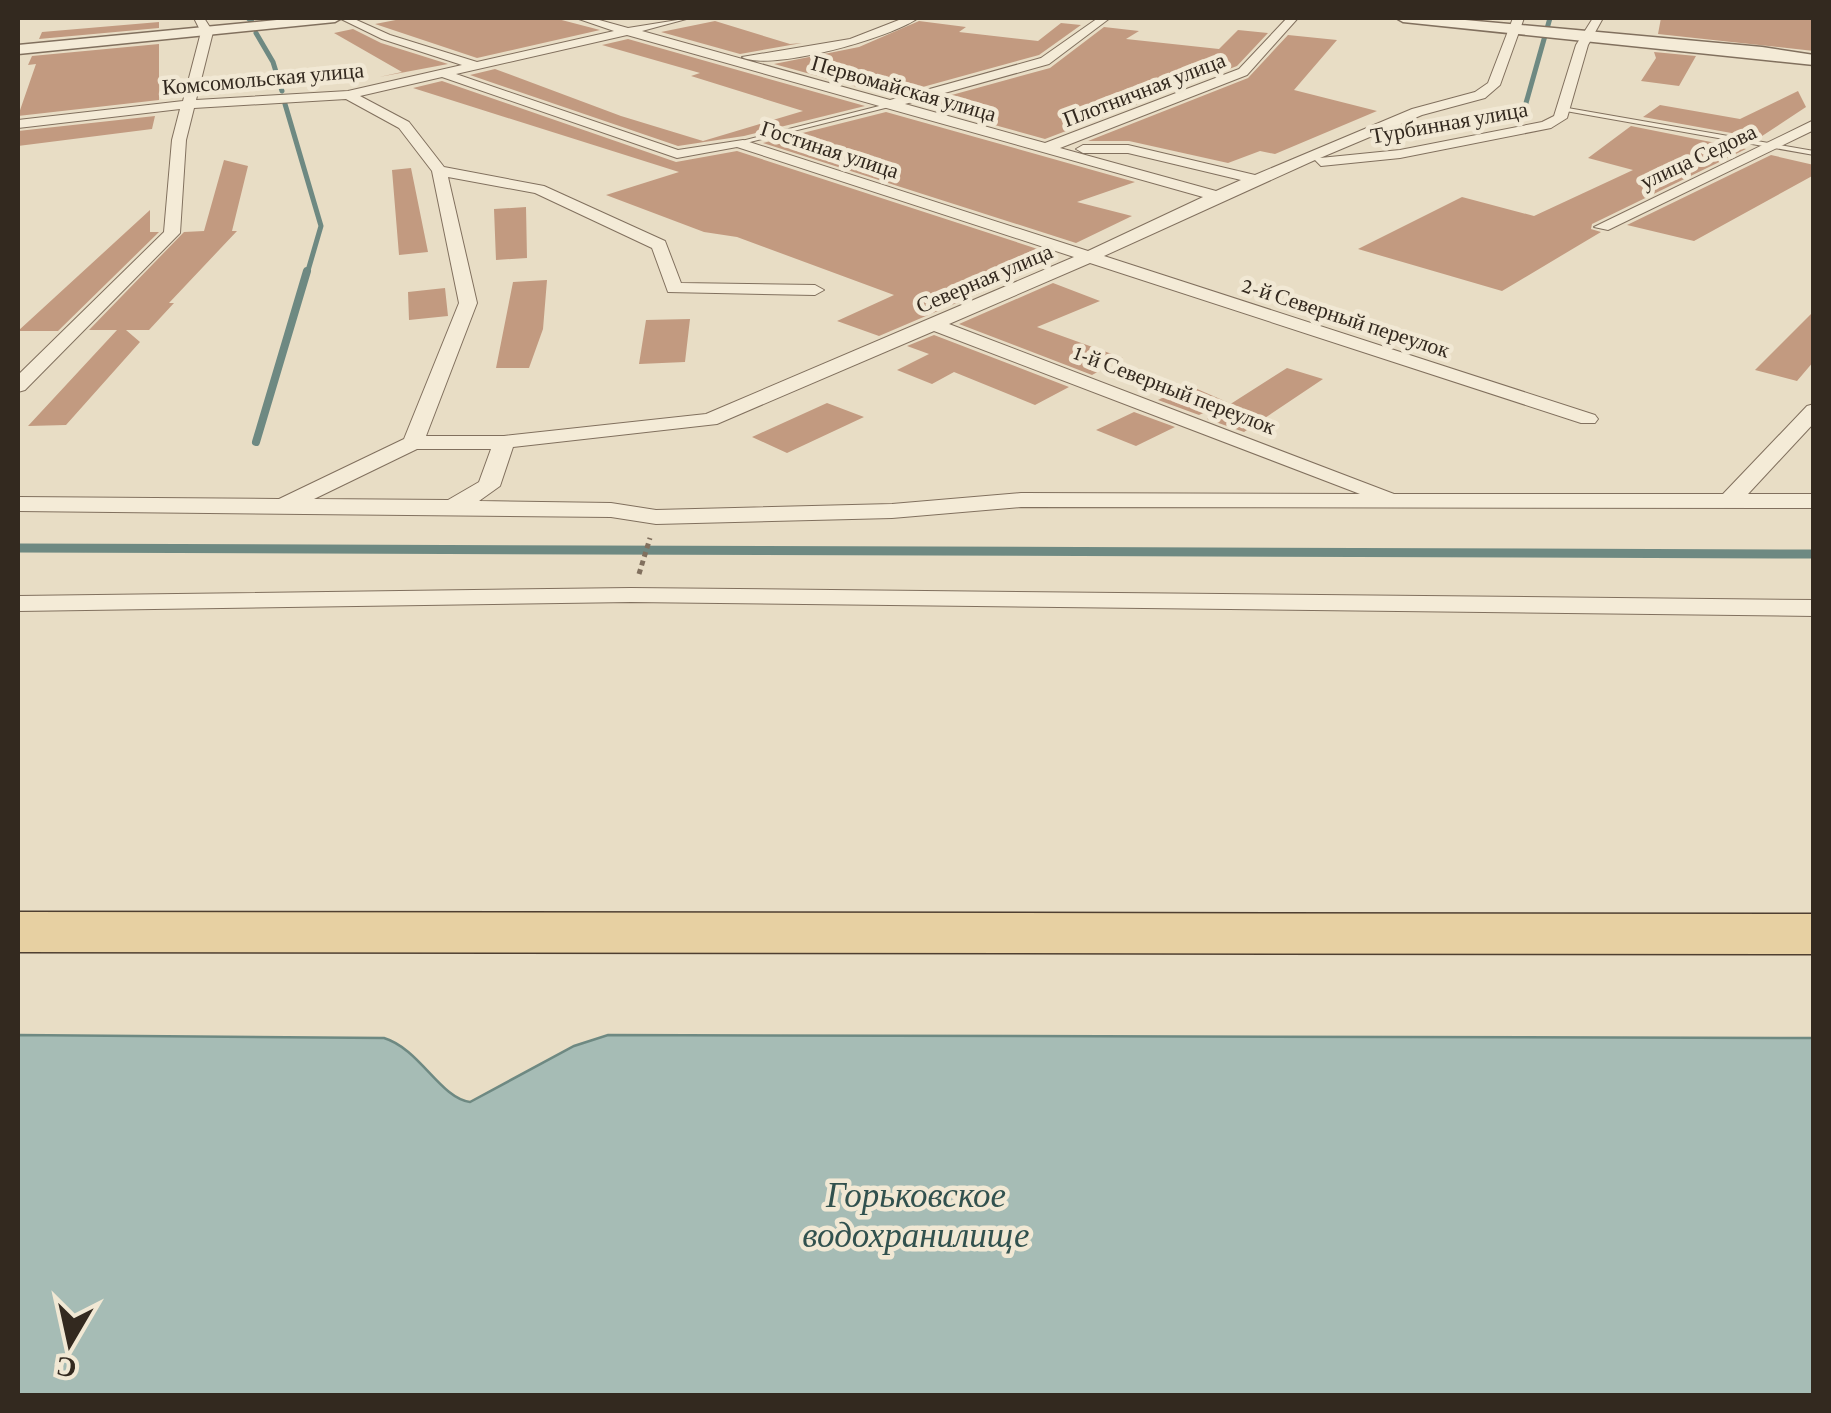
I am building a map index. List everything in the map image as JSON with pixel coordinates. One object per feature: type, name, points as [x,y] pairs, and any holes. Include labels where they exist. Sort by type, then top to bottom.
[{"type":"main road","points":[[18,932],[1814,934]]},
{"type":"street","points":[[18,50],[203,25],[335,18]]},
{"type":"street","points":[[344,18],[474,65]]},
{"type":"street","name":"Первомайская улица","points":[[581,18],[1217,196]]},
{"type":"street","name":"Комсомольская улица","points":[[18,124],[190,104],[348,95],[684,18]]},
{"type":"street","points":[[726,58],[800,54],[886,31],[912,18]]},
{"type":"street","points":[[891,104],[1045,61],[1105,18]]},
{"type":"street","name":"Плотничная улица","points":[[1046,148],[1244,72],[1293,18]]},
{"type":"street","points":[[1404,18],[1521,25],[1814,60]]},
{"type":"street","name":"Турбинная улица","points":[[1295,164],[1400,154],[1546,125],[1560,118],[1582,44],[1598,18]]},
{"type":"street","points":[[18,386],[172,233],[179,140],[190,104],[203,25]]},
{"type":"street","name":"Северная улица","points":[[413,443],[504,442],[710,420],[1089,257],[1217,196],[1418,112],[1480,95],[1494,85],[1521,25]]},
{"type":"street","name":"Гостиная улица","points":[[441,73],[678,154],[738,143],[1089,257]]},
{"type":"street","points":[[280,507],[413,443],[468,303],[439,170],[404,125],[348,95]]},
{"type":"street","name":"улица Седова","points":[[1602,227],[1814,124]]},
{"type":"street","points":[[1046,148],[1128,149],[1258,180]]},
{"type":"street","points":[[439,170],[539,188],[659,245],[674,288],[815,290]]},
{"type":"street","name":"2-й Северный переулок","points":[[1089,257],[1588,419]]},
{"type":"street","name":"1-й Северный переулок","points":[[933,324],[1400,501]]},
{"type":"street","points":[[1728,501],[1814,410]]},
{"type":"street","points":[[452,508],[490,486],[504,442]]},
{"type":"street","points":[[18,504],[611,510],[656,518],[892,512],[1021,500],[1814,501]]},
{"type":"street","points":[[18,604],[631,595],[1814,608]]},
{"type":"lane","points":[[738,143],[891,104]]},
{"type":"lane","points":[[1562,109],[1814,153]]},
{"type":"path","points":[[636,581],[656,518]]},
{"type":"water","name":"Горьковское водохранилище","points":[[18,1035],[384,1038],[408,1052],[449,1092],[470,1102],[574,1046],[608,1035],[1813,1038],[1813,1395],[18,1395]]},
{"type":"building","points":[[406,18],[554,18],[600,30],[477,58],[375,24]]},
{"type":"building","points":[[1661,18],[1814,18],[1814,51],[1658,34]]},
{"type":"building","points":[[715,21],[790,44],[802,43],[740,54],[661,32]]},
{"type":"building","points":[[919,21],[966,27],[959,32],[1038,41],[1061,23],[1081,25],[1039,55],[890,96],[774,64],[859,47]]},
{"type":"building","points":[[159,22],[159,28],[39,39],[42,32]]},
{"type":"building","points":[[1104,27],[1139,31],[1126,39],[1219,49],[1238,30],[1268,33],[1237,66],[1045,139],[919,104],[1050,68]]},
{"type":"building","points":[[353,29],[381,43],[448,64],[379,77],[402,72],[334,33]]},
{"type":"building","points":[[1288,35],[1337,40],[1294,90],[1377,111],[1275,154],[1260,151],[1228,163],[1129,141],[1088,141],[1248,78]]},
{"type":"building","points":[[628,39],[865,106],[744,136],[678,146],[470,75],[495,69],[621,116],[703,141],[803,111],[691,76],[700,73],[602,45]]},
{"type":"building","points":[[159,44],[159,100],[18,116],[36,64],[28,65],[32,56]]},
{"type":"building","points":[[1654,52],[1696,56],[1679,86],[1641,81],[1656,58]]},
{"type":"building","points":[[442,81],[676,162],[737,151],[1053,254],[1019,270],[1027,273],[879,336],[837,321],[894,295],[737,237],[704,232],[606,195],[679,172],[413,88]]},
{"type":"building","points":[[1798,91],[1806,107],[1759,138],[1643,117],[1660,105],[1740,119]]},
{"type":"building","points":[[886,112],[1135,182],[1077,202],[1132,216],[1076,243],[763,143]]},
{"type":"building","points":[[155,116],[152,129],[18,146],[18,131]]},
{"type":"building","points":[[1631,126],[1746,149],[1592,224],[1591,229],[1601,232],[1502,291],[1358,249],[1462,197],[1534,216],[1633,170],[1588,158]]},
{"type":"building","points":[[1771,155],[1814,165],[1814,175],[1694,241],[1627,225]]},
{"type":"building","points":[[224,160],[248,166],[232,231],[237,231],[149,330],[126,330],[140,342],[66,425],[28,426],[117,330],[89,330],[184,232],[204,231]]},
{"type":"building","points":[[411,168],[428,252],[399,255],[392,170]]},
{"type":"building","points":[[526,207],[527,258],[496,260],[494,209]]},
{"type":"building","points":[[150,210],[150,232],[159,232],[58,331],[18,331]]},
{"type":"building","points":[[547,280],[543,329],[529,368],[496,368],[513,282]]},
{"type":"building","points":[[1053,283],[1100,301],[1037,327],[1123,358],[1092,375],[959,324]]},
{"type":"building","points":[[445,288],[448,316],[409,320],[408,292]]},
{"type":"building","points":[[1814,311],[1814,361],[1797,381],[1755,370]]},
{"type":"building","points":[[690,319],[685,362],[639,364],[646,320]]},
{"type":"building","points":[[934,335],[1069,387],[1035,405],[954,372],[932,384],[897,370],[929,354],[907,346]]},
{"type":"building","points":[[1287,368],[1323,379],[1244,432],[1207,419]]},
{"type":"building","points":[[1188,385],[1227,402],[1199,415],[1158,400]]},
{"type":"building","points":[[827,403],[864,417],[787,453],[752,437]]},
{"type":"building","points":[[1134,412],[1175,427],[1136,446],[1096,430]]},
{"type":"waterway","points":[[248,18],[252,22]]},
{"type":"waterway","points":[[1526,103],[1550,18]]},
{"type":"waterway","points":[[256,33],[273,62],[282,91]]},
{"type":"waterway","points":[[285,104],[321,226],[307,274]]},
{"type":"waterway","points":[[256,442],[307,271]]},
{"type":"waterway","points":[[18,548],[1814,554]]}]
